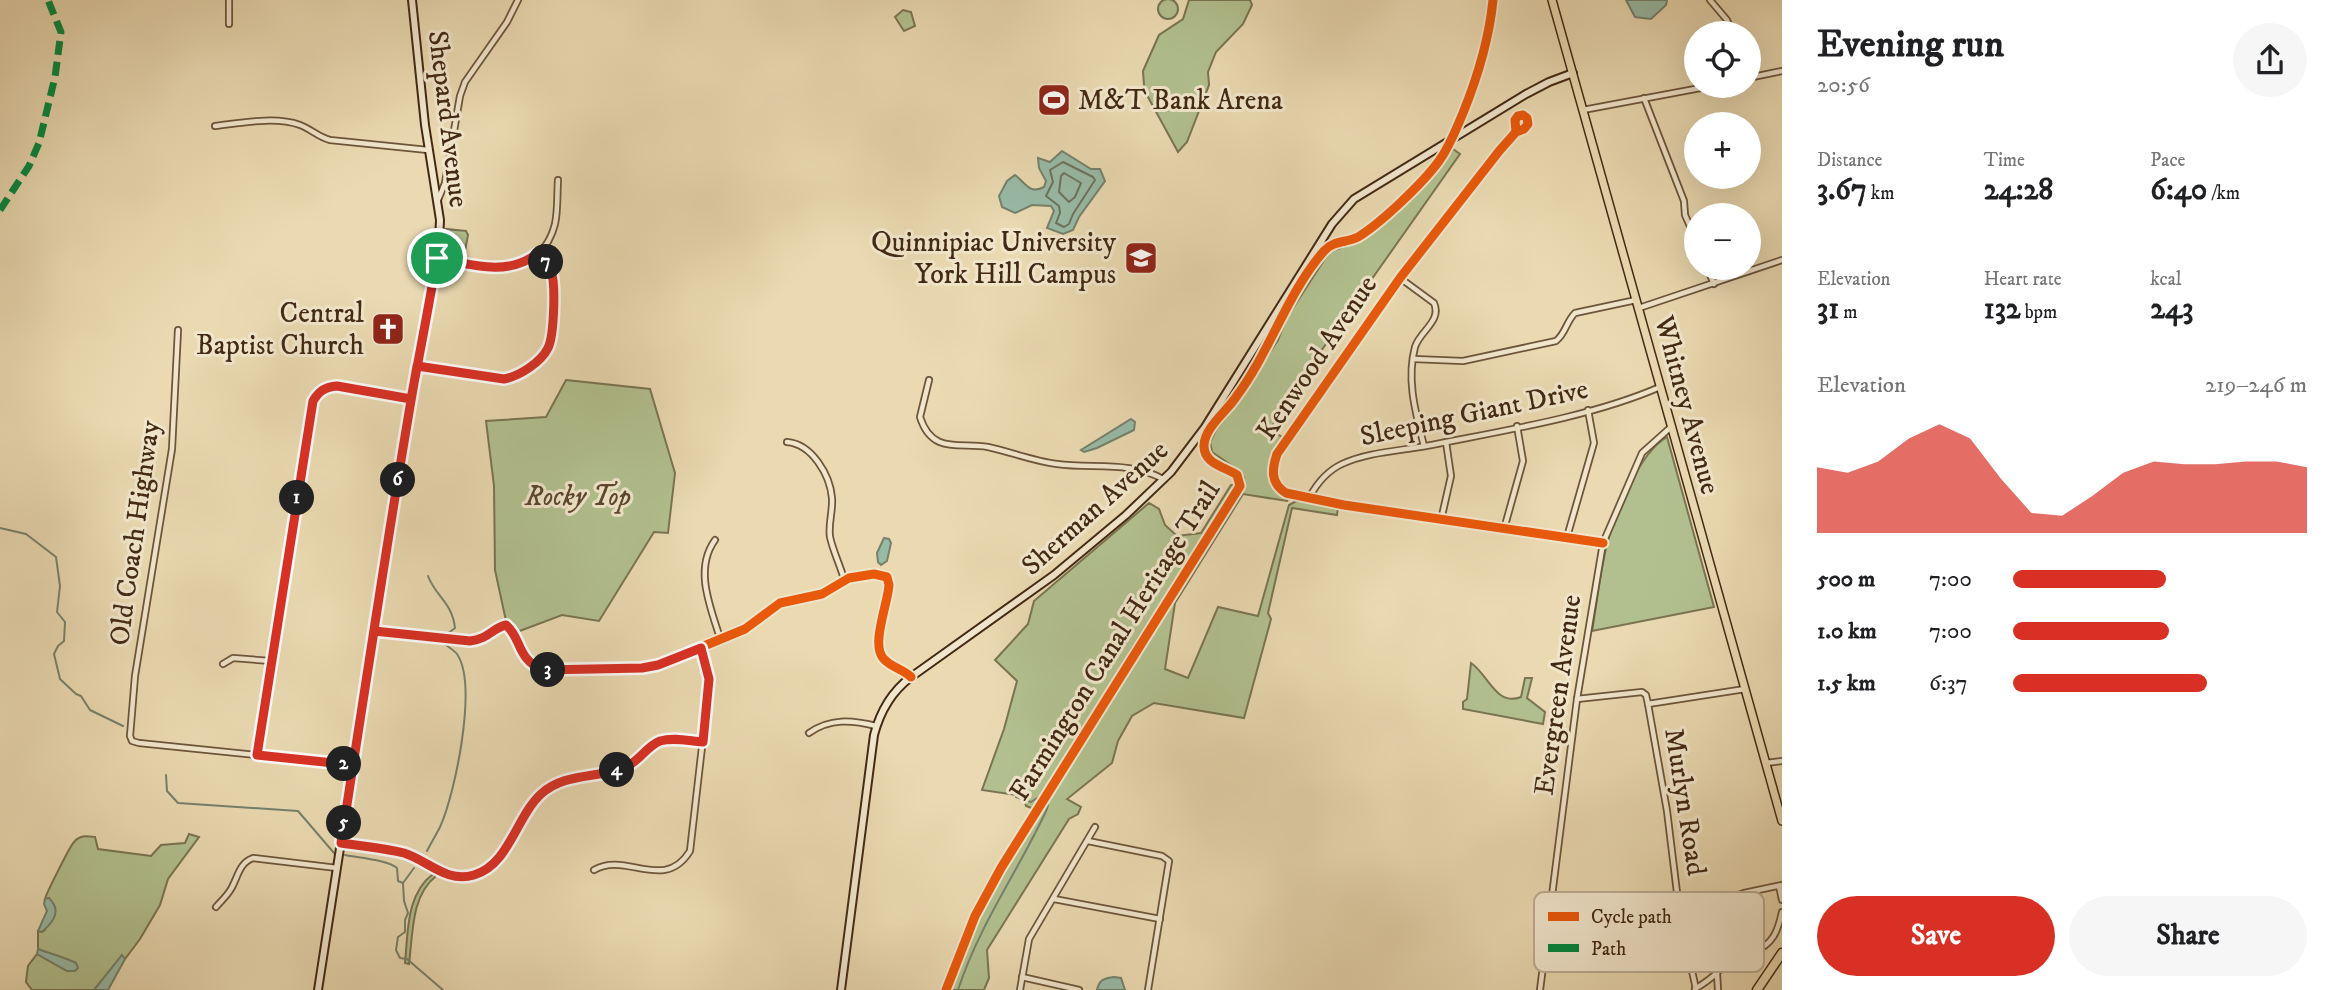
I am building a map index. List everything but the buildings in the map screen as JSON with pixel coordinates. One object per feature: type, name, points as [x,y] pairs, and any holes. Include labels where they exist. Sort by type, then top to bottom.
[{"type":"highway","name":"Whitney Avenue","points":[[1552,0],[1782,821]]},
{"type":"highway","points":[[1758,990],[1782,953]]},
{"type":"main road","name":"Shepard Avenue","points":[[318,990],[440,229],[428,150],[412,0]]},
{"type":"main road","name":"Sherman Avenue","points":[[841,990],[876,726],[887,702],[911,677],[1039,587],[1164,480],[1197,440],[1339,214],[1366,190],[1549,82],[1573,73]]},
{"type":"street","points":[[229,0],[229,24]]},
{"type":"street","points":[[437,201],[445,183],[460,96],[465,82],[507,22],[518,0]]},
{"type":"street","points":[[1710,0],[1727,21]]},
{"type":"street","points":[[1761,75],[1782,71]]},
{"type":"street","points":[[1583,110],[1684,91]]},
{"type":"street","points":[[1644,98],[1684,203]]},
{"type":"street","points":[[215,126],[284,122],[302,126],[321,138],[330,140],[428,150]]},
{"type":"street","name":"Kenwood Avenue","points":[[1516,132],[1400,278],[1277,454],[1272,468],[1273,478],[1286,493],[1309,498],[1603,543]]},
{"type":"street","points":[[437,258],[506,268],[526,262],[538,253],[554,228],[558,180]]},
{"type":"street","points":[[417,366],[498,380],[512,377],[543,355],[550,343],[553,282],[549,265],[538,253]]},
{"type":"street","points":[[1414,359],[1462,361],[1556,341],[1563,335],[1569,319],[1575,313],[1638,304],[1714,284],[1782,260]]},
{"type":"street","points":[[1400,278],[1434,303],[1437,310],[1416,345],[1414,359],[1411,392],[1424,446]]},
{"type":"street","points":[[1712,280],[1714,284]]},
{"type":"street","name":"Old Coach Highway","points":[[178,330],[173,449],[135,676],[130,729],[132,741],[257,755]]},
{"type":"street","points":[[929,380],[920,417],[924,427],[944,444],[989,447],[1059,465],[1113,466],[1164,480]]},
{"type":"street","points":[[353,765],[257,755],[271,661],[313,401],[318,392],[337,386],[411,399]]},
{"type":"street","name":"Sleeping Giant Drive","points":[[1309,498],[1326,473],[1357,458],[1588,410],[1629,400],[1660,387]]},
{"type":"street","points":[[1567,537],[1594,443],[1588,410]]},
{"type":"street","points":[[1504,529],[1523,461],[1517,426]]},
{"type":"street","name":"Evergreen Avenue","points":[[1552,892],[1577,699],[1603,543],[1629,477],[1642,453],[1671,427]]},
{"type":"street","points":[[1441,520],[1451,476],[1446,441]]},
{"type":"street","points":[[787,442],[797,444],[812,455],[829,482],[832,505],[830,536],[844,579]]},
{"type":"street","points":[[715,540],[706,555],[703,570],[720,638]]},
{"type":"street","points":[[374,631],[470,641],[485,638],[500,626],[506,625],[523,655],[543,670],[642,668],[658,665],[745,629],[780,603],[822,594],[844,579],[874,574],[887,577],[889,591],[878,640],[879,651],[884,660],[911,677]]},
{"type":"street","points":[[594,870],[608,865],[661,871],[673,868],[685,859],[690,851],[709,679],[701,648]]},
{"type":"street","points":[[223,664],[233,658],[271,661]]},
{"type":"street","points":[[1577,699],[1642,692],[1646,695],[1648,704],[1745,689]]},
{"type":"street","name":"Murlyn Road","points":[[1648,704],[1667,811],[1677,892]]},
{"type":"street","points":[[809,733],[827,723],[837,721],[876,726]]},
{"type":"street","points":[[341,843],[402,853],[451,876],[475,875],[496,860],[538,797],[552,786],[568,779],[602,774],[627,766],[662,741],[703,742]]},
{"type":"street","points":[[1765,763],[1782,761]]},
{"type":"street","points":[[1020,990],[1030,939],[1095,827]]},
{"type":"street","points":[[1088,841],[1162,856],[1169,861],[1148,990]]},
{"type":"street","points":[[216,906],[229,893],[241,867],[253,858],[337,868]]},
{"type":"street","points":[[1748,892],[1780,885],[1782,900]]},
{"type":"street","points":[[1054,899],[1160,919]]},
{"type":"street","points":[[1764,947],[1770,943],[1778,929],[1782,912]]},
{"type":"street","name":"Evergreen Avenue","points":[[1540,990],[1542,972]]},
{"type":"street","points":[[1695,989],[1717,973]]},
{"type":"street","points":[[1717,973],[1718,990]]},
{"type":"street","points":[[1022,977],[1079,990]]},
{"type":"green space","points":[[1168,-1],[1175,2],[1178,9],[1175,16],[1168,19],[1161,16],[1158,9],[1161,2]]},
{"type":"green space","points":[[1189,0],[1250,0],[1252,5],[1243,24],[1216,52],[1208,72],[1209,85],[1187,142],[1178,152],[1148,97],[1143,71],[1159,35],[1183,19]]},
{"type":"green space","points":[[903,10],[911,12],[915,26],[904,31],[895,17]]},
{"type":"green space","points":[[1453,149],[1460,154],[1290,395],[1270,430],[1284,438],[1274,454],[1270,470],[1274,484],[1290,496],[1287,501],[1243,494],[1175,603],[1165,669],[1188,678],[1218,607],[1258,616],[1289,505],[1300,499],[1338,507],[1337,515],[1292,508],[1268,613],[1271,619],[1244,718],[1154,703],[1132,716],[1118,741],[1112,763],[1067,799],[1081,807],[1078,814],[1069,819],[987,950],[989,978],[984,990],[950,990],[968,941],[992,890],[1243,483],[1241,472],[1212,452],[1210,442],[1216,430],[1278,340],[1286,319],[1328,254],[1363,239],[1388,220],[1411,198]]},
{"type":"green space","points":[[446,229],[466,231],[468,235],[464,256],[448,253],[445,249]]},
{"type":"green space","name":"Rocky Top","points":[[566,380],[650,389],[675,473],[668,533],[654,532],[599,621],[562,615],[517,632],[510,622],[506,621],[495,570],[494,486],[486,421],[546,417]]},
{"type":"green space","points":[[1667,437],[1714,607],[1592,631],[1605,555],[1616,516],[1647,456]]},
{"type":"green space","points":[[1231,485],[1234,488],[1034,809],[1026,806],[1023,796],[982,790],[1004,729],[1017,681],[995,660],[1028,624],[1034,601],[1149,503],[1159,509],[1165,525],[1177,536],[1201,533]]},
{"type":"green space","points":[[1471,663],[1499,694],[1512,699],[1521,697],[1525,678],[1532,678],[1527,698],[1545,712],[1543,724],[1463,709],[1463,702],[1467,699]]},
{"type":"green space","points":[[189,834],[199,837],[168,879],[160,905],[140,939],[125,959],[122,956],[94,990],[32,990],[26,982],[28,966],[37,954],[67,971],[58,958],[38,949],[38,931],[45,930],[49,898],[45,899],[46,895],[76,840],[83,836],[95,837],[98,849],[151,856],[161,845],[185,843]]},
{"type":"green space","points":[[433,874],[436,876],[428,884],[418,904],[409,964],[405,963],[413,903],[424,882]]},
{"type":"water","points":[[1626,0],[1667,0],[1666,5],[1651,19],[1635,17]]},
{"type":"water","points":[[1062,151],[1091,169],[1100,169],[1105,181],[1073,230],[1063,234],[1047,228],[1054,211],[1051,206],[1032,205],[1015,213],[1002,207],[999,196],[1007,181],[1015,175],[1031,189],[1044,187],[1046,181],[1039,168],[1038,158],[1050,162]]},
{"type":"water","points":[[1131,419],[1135,422],[1134,430],[1097,448],[1084,452],[1081,450]]},
{"type":"water","points":[[884,538],[891,543],[887,561],[881,565],[877,553]]},
{"type":"water","points":[[49,898],[55,907],[55,916],[42,932],[38,931],[47,911],[45,899]]},
{"type":"water","points":[[38,949],[76,963],[78,968],[75,971],[67,971],[37,954]]},
{"type":"water","points":[[122,955],[125,959],[108,990],[94,990]]},
{"type":"water","points":[[1121,978],[1125,990],[1097,990],[1102,980]]},
{"type":"waterway","points":[[0,528],[26,534],[56,557],[60,586],[57,612],[65,622],[64,641],[54,654],[60,679],[81,696],[90,710],[123,726]]},
{"type":"waterway","points":[[428,576],[451,612],[455,628],[447,634]]},
{"type":"waterway","points":[[427,851],[440,827],[452,790],[465,714],[463,669],[457,654],[445,644]]},
{"type":"waterway","points":[[166,775],[167,791],[178,803],[298,811],[334,853]]},
{"type":"waterway","points":[[958,990],[988,920],[1047,809],[1048,805],[1037,798],[1031,802],[1016,797]]},
{"type":"waterway","points":[[345,855],[380,861],[397,868],[398,881],[403,883],[408,913],[405,932],[398,937],[396,950],[400,958],[407,959],[443,990]]},
{"type":"waterway","points":[[403,883],[414,868]]},
{"type":"marked path","points":[[0,210],[29,166],[39,143],[55,77],[61,32],[48,0]]},
{"type":"cycle path","name":"Farmington Canal Heritage Trail","points":[[946,990],[975,916],[1001,868],[1240,486],[1237,475],[1207,457],[1204,445],[1208,432],[1248,380],[1299,285],[1324,251],[1332,245],[1358,237],[1378,222],[1412,191],[1443,155],[1463,113],[1478,72],[1486,44],[1493,0]]},
{"type":"cycle path","points":[[1516,132],[1515,120],[1523,115],[1528,124],[1516,132],[1500,150],[1400,278],[1277,454],[1274,465],[1275,480],[1286,493],[1344,505],[1603,543]]},
{"type":"cycle path","points":[[374,631],[470,641],[482,638],[506,625],[526,657],[539,668],[634,668],[658,665],[745,629],[780,603],[822,594],[849,578],[874,574],[887,577],[889,585],[879,633],[880,652],[886,661],[911,677]]},
{"type":"place","name":"M&T Bank Arena","points":[[1054,100]]},
{"type":"place","name":"Quinnipiac University York Hill Campus","points":[[1141,258]]},
{"type":"place","name":"Central Baptist Church","points":[[388,329]]},
{"type":"route","points":[[437,258],[427,315],[417,366],[411,399],[337,386],[318,392],[313,401],[257,755],[353,765],[374,631],[470,641],[482,640],[500,626],[506,625],[523,655],[543,670],[642,668],[658,665],[701,648],[709,679],[703,742],[662,741],[627,766],[611,772],[559,782],[538,797],[492,865],[484,871],[465,877],[444,874],[402,853],[341,843],[374,631],[395,494],[417,366],[504,379],[512,377],[537,360],[550,343],[552,272],[538,253],[526,262],[506,268],[437,258]]}]
